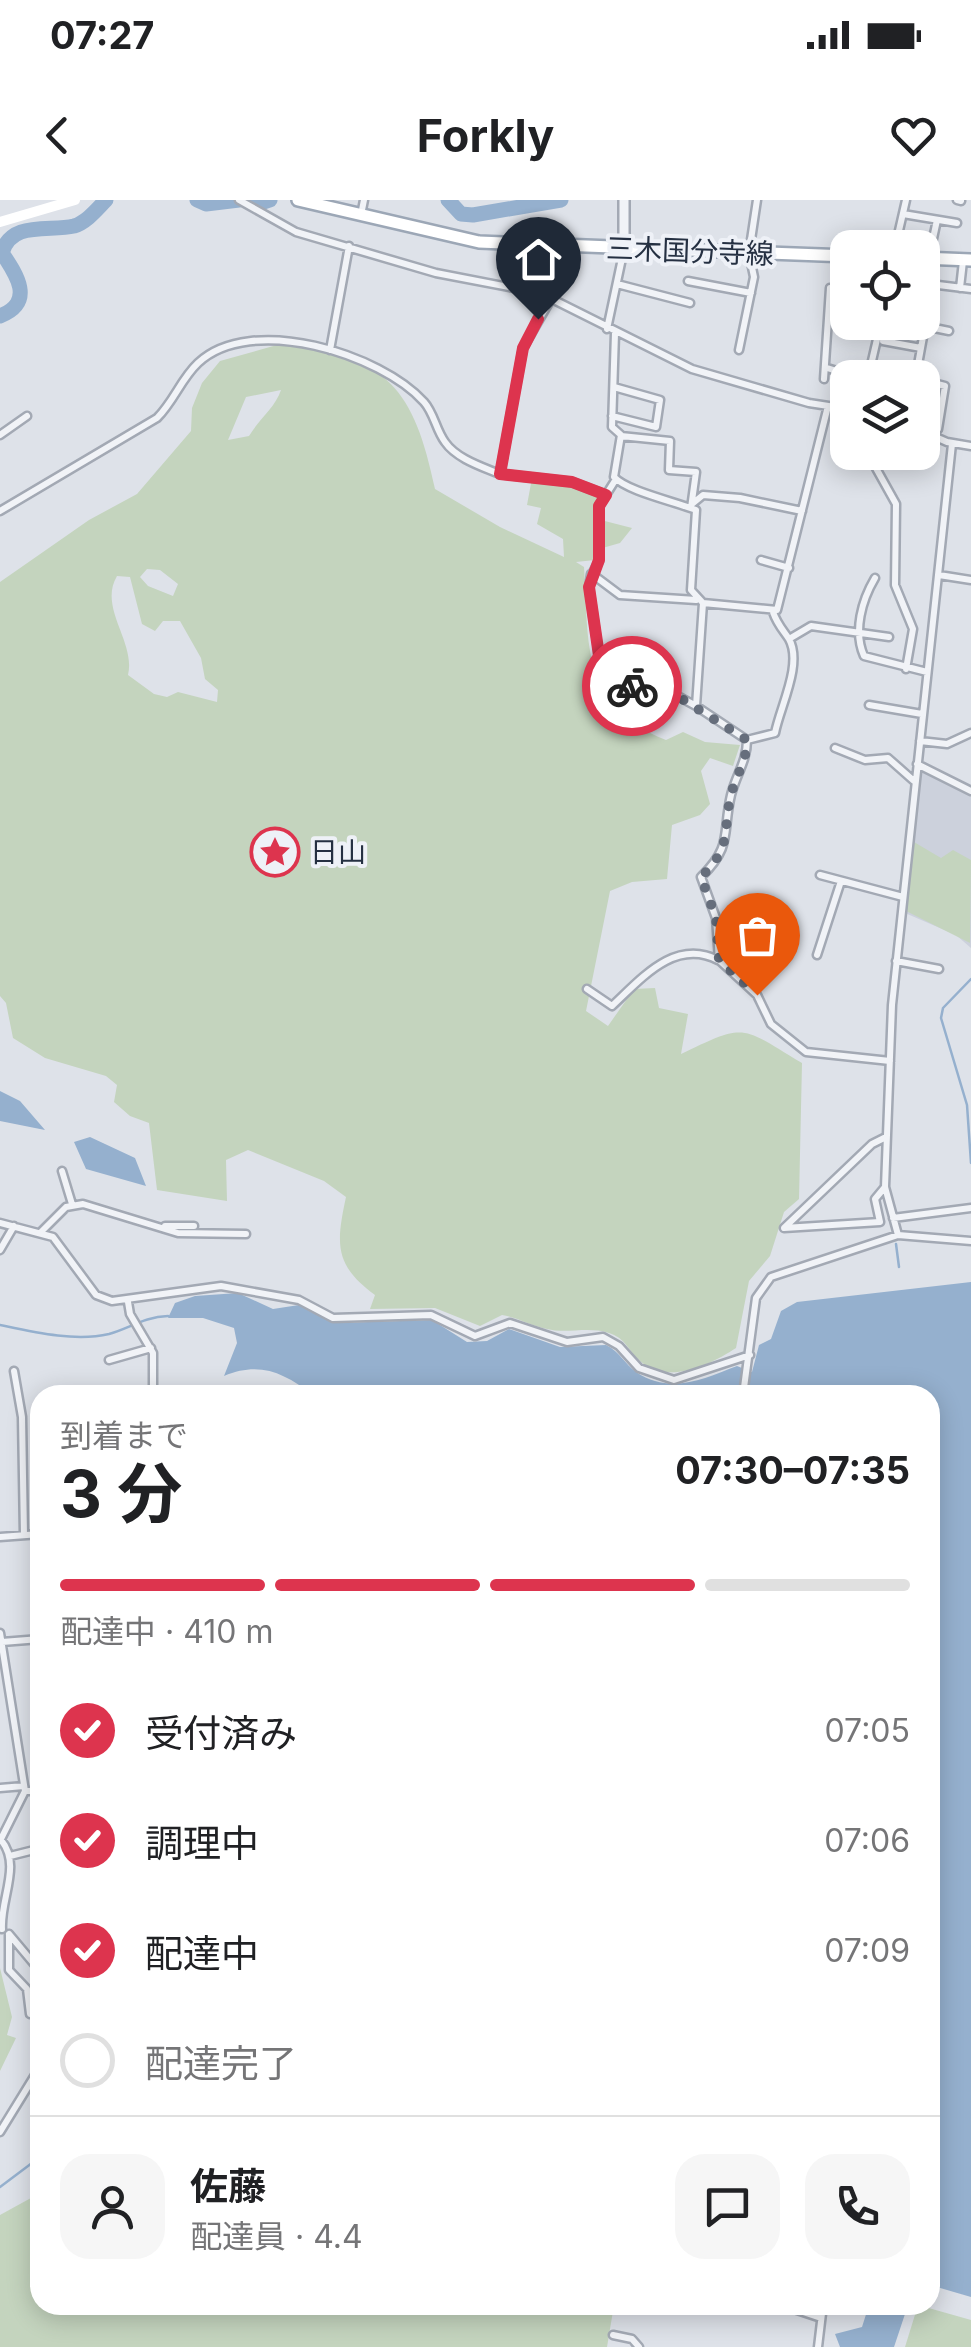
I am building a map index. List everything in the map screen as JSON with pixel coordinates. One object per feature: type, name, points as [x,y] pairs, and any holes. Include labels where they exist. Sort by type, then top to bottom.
[{"type":"main road","points":[[0,222],[75,200]]},
{"type":"main road","name":"三木国分寺線","points":[[298,200],[478,242],[830,255]]},
{"type":"main road","points":[[940,259],[967,260]]},
{"type":"street","points":[[361,216],[364,200]]},
{"type":"street","points":[[607,329],[624,249],[624,200]]},
{"type":"street","points":[[739,350],[752,292],[748,253],[757,200]]},
{"type":"street","points":[[900,230],[904,200]]},
{"type":"street","points":[[240,201],[278,225],[436,273],[525,289],[692,369],[828,406],[790,568],[773,612]]},
{"type":"street","points":[[903,214],[957,223]]},
{"type":"street","points":[[934,230],[937,220]]},
{"type":"street","points":[[330,350],[349,246]]},
{"type":"street","points":[[960,288],[967,260]]},
{"type":"street","points":[[688,280],[752,292]]},
{"type":"street","points":[[616,284],[690,303]]},
{"type":"street","points":[[940,285],[971,289]]},
{"type":"street","points":[[824,379],[830,288]]},
{"type":"street","points":[[551,299],[523,348],[500,474],[560,479],[606,495]]},
{"type":"street","points":[[940,329],[950,331]]},
{"type":"street","points":[[615,334],[612,426],[621,436],[670,441],[668,470],[696,472],[691,506]]},
{"type":"street","points":[[0,511],[157,418],[176,400],[198,363],[212,354],[245,344],[288,340],[330,350],[384,373],[427,404],[452,450],[497,473]]},
{"type":"street","points":[[919,360],[922,340]]},
{"type":"street","points":[[882,341],[921,348]]},
{"type":"street","points":[[940,384],[945,386],[940,416]]},
{"type":"street","points":[[612,416],[656,428],[660,400],[614,387]]},
{"type":"street","points":[[0,435],[27,416]]},
{"type":"street","points":[[592,574],[620,595],[733,603],[773,612],[789,639],[794,660],[775,732],[770,738],[747,740],[674,694],[603,683],[589,587],[592,574],[599,560],[599,506],[616,479],[621,436]]},
{"type":"street","points":[[940,439],[971,446]]},
{"type":"street","points":[[898,1235],[885,1187],[896,962],[952,444]]},
{"type":"street","points":[[878,470],[896,504],[895,585],[913,629],[906,669]]},
{"type":"street","points":[[616,479],[624,488],[657,494],[696,510],[690,590],[699,602],[696,706]]},
{"type":"street","points":[[691,506],[702,496],[740,498],[802,510]]},
{"type":"street","points":[[761,560],[790,568]]},
{"type":"street","points":[[939,575],[971,580]]},
{"type":"street","points":[[874,578],[864,596],[860,647],[868,658],[927,672]]},
{"type":"street","points":[[789,639],[812,626],[889,636]]},
{"type":"street","points":[[869,705],[922,714]]},
{"type":"street","points":[[920,741],[946,744],[971,733]]},
{"type":"street","points":[[719,960],[716,918],[701,877],[721,858],[730,825],[730,798],[747,758],[747,740]]},
{"type":"street","points":[[835,748],[865,760],[888,758],[915,782]]},
{"type":"street","points":[[917,764],[971,790]]},
{"type":"street","points":[[820,876],[902,897]]},
{"type":"street","points":[[816,955],[841,881]]},
{"type":"street","points":[[587,989],[612,1006],[676,953],[705,953],[719,960],[757,995],[771,1024],[806,1052],[890,1060]]},
{"type":"street","points":[[896,962],[939,969]]},
{"type":"street","points":[[885,1187],[875,1198],[880,1222],[784,1228],[872,1144],[887,1136]]},
{"type":"street","points":[[62,1171],[72,1204]]},
{"type":"street","points":[[72,1204],[178,1232],[246,1234]]},
{"type":"street","points":[[41,1232],[72,1204]]},
{"type":"street","points":[[893,1218],[971,1208]]},
{"type":"street","points":[[0,1222],[41,1232],[59,1243],[96,1295],[128,1302],[221,1286],[299,1300],[334,1318],[432,1315],[475,1336],[510,1324],[566,1342],[603,1337],[619,1346],[640,1368],[674,1380],[750,1355]]},
{"type":"street","points":[[154,1224],[194,1226]]},
{"type":"street","points":[[0,1250],[14,1226]]},
{"type":"street","points":[[744,1385],[756,1298],[762,1284],[789,1269],[898,1235],[971,1241]]},
{"type":"street","points":[[128,1302],[130,1314],[150,1348],[152,1385]]},
{"type":"street","points":[[108,1360],[150,1348]]},
{"type":"street","points":[[14,1371],[22,1417],[24,1535]]},
{"type":"street","points":[[0,1536],[30,1535]]},
{"type":"street","points":[[0,1633],[24,1788],[0,1841],[10,1856],[4,1930],[10,1970],[27,1989],[30,2014]]},
{"type":"street","points":[[2,1642],[30,1640]]},
{"type":"street","points":[[0,1788],[30,1790]]},
{"type":"street","points":[[10,1856],[30,1852]]},
{"type":"street","points":[[4,1930],[30,1960]]},
{"type":"street","points":[[0,2132],[30,2083]]},
{"type":"street","points":[[812,2315],[821,2318]]},
{"type":"street","points":[[818,2347],[821,2315]]},
{"type":"street","points":[[613,2335],[632,2339],[639,2347]]},
{"type":"shaded area","points":[[925,767],[971,794],[971,948],[956,935],[905,913],[919,775]]},
{"type":"green space","points":[[284,343],[319,349],[372,369],[391,384],[405,403],[417,426],[435,489],[500,527],[564,557],[563,539],[537,524],[541,508],[527,505],[532,478],[582,487],[601,498],[597,519],[632,528],[620,543],[599,549],[595,560],[576,562],[584,567],[589,647],[604,691],[618,710],[638,726],[666,740],[683,732],[705,742],[740,745],[733,766],[710,758],[701,771],[710,804],[700,815],[672,825],[667,879],[632,882],[610,891],[586,1011],[608,1026],[634,989],[655,988],[659,1008],[688,1014],[681,1054],[719,1037],[743,1033],[766,1041],[802,1063],[799,1199],[784,1212],[770,1256],[749,1281],[736,1348],[713,1361],[686,1370],[659,1371],[636,1357],[618,1337],[601,1331],[541,1328],[502,1315],[480,1326],[435,1308],[370,1309],[375,1295],[352,1274],[341,1252],[346,1197],[324,1181],[248,1150],[226,1160],[227,1201],[157,1190],[149,1123],[130,1116],[114,1102],[117,1085],[106,1076],[45,1058],[13,1038],[6,1003],[0,996],[0,582],[89,520],[137,494],[191,431],[192,408],[202,383],[220,361]],"holes":[[[281,390],[249,436],[228,440],[246,397]],[[147,569],[160,570],[178,584],[173,596],[148,586],[140,577]],[[117,576],[130,577],[142,624],[155,631],[163,621],[180,621],[201,658],[205,679],[218,690],[217,702],[178,692],[167,697],[154,694],[128,675],[127,650],[114,613],[112,588]]]},
{"type":"green space","points":[[914,842],[941,858],[953,850],[971,860],[970,943],[906,911]]},
{"type":"green space","points":[[0,1968],[12,2017],[7,2035],[16,2038],[0,2071]]},
{"type":"green space","points":[[30,2198],[30,2315],[612,2315],[607,2347],[0,2347],[0,2215]]},
{"type":"green space","points":[[940,2311],[971,2320],[971,2347],[905,2347],[915,2315],[940,2315]]},
{"type":"water","points":[[0,1091],[20,1101],[45,1130],[0,1121]]},
{"type":"water","points":[[90,1137],[135,1158],[146,1186],[86,1169],[74,1142]]},
{"type":"water","points":[[971,1282],[971,2297],[940,2288],[940,1385],[298,1385],[260,1370],[224,1376],[237,1343],[234,1328],[203,1318],[168,1318],[175,1303],[195,1296],[238,1293],[273,1309],[299,1305],[336,1323],[432,1320],[467,1342],[487,1341],[509,1329],[560,1347],[606,1345],[636,1372],[674,1384],[699,1380],[737,1366],[752,1372],[759,1345],[771,1339],[781,1311],[797,1302]]},
{"type":"water","points":[[866,2315],[905,2315],[894,2347],[840,2347],[835,2334],[862,2327]]},
{"type":"waterway","points":[[0,316],[11,310],[20,296],[17,279],[2,253],[7,243],[32,229],[79,224],[106,200]]},
{"type":"waterway","points":[[197,200],[206,204],[239,200]]},
{"type":"waterway","points":[[250,200],[258,204],[270,200]]},
{"type":"waterway","points":[[448,200],[461,214],[473,215],[561,200]]},
{"type":"waterway","points":[[971,979],[943,1008],[941,1018],[967,1105],[971,1163]]},
{"type":"waterway","points":[[896,1244],[899,1267]]},
{"type":"waterway","points":[[0,1325],[82,1337],[109,1334],[168,1316]]},
{"type":"waterway","points":[[0,2187],[30,2164]]},
{"type":"way so far","points":[[632,686],[674,694],[747,740],[747,758],[730,798],[730,825],[721,858],[701,877],[716,918],[719,960],[757,995]]},
{"type":"place","name":"日山","points":[[275,852]]},
{"type":"route","points":[[538,319],[523,348],[500,474],[548,477],[606,495],[599,506],[599,560],[589,587],[598,670],[603,683],[632,686]]}]
